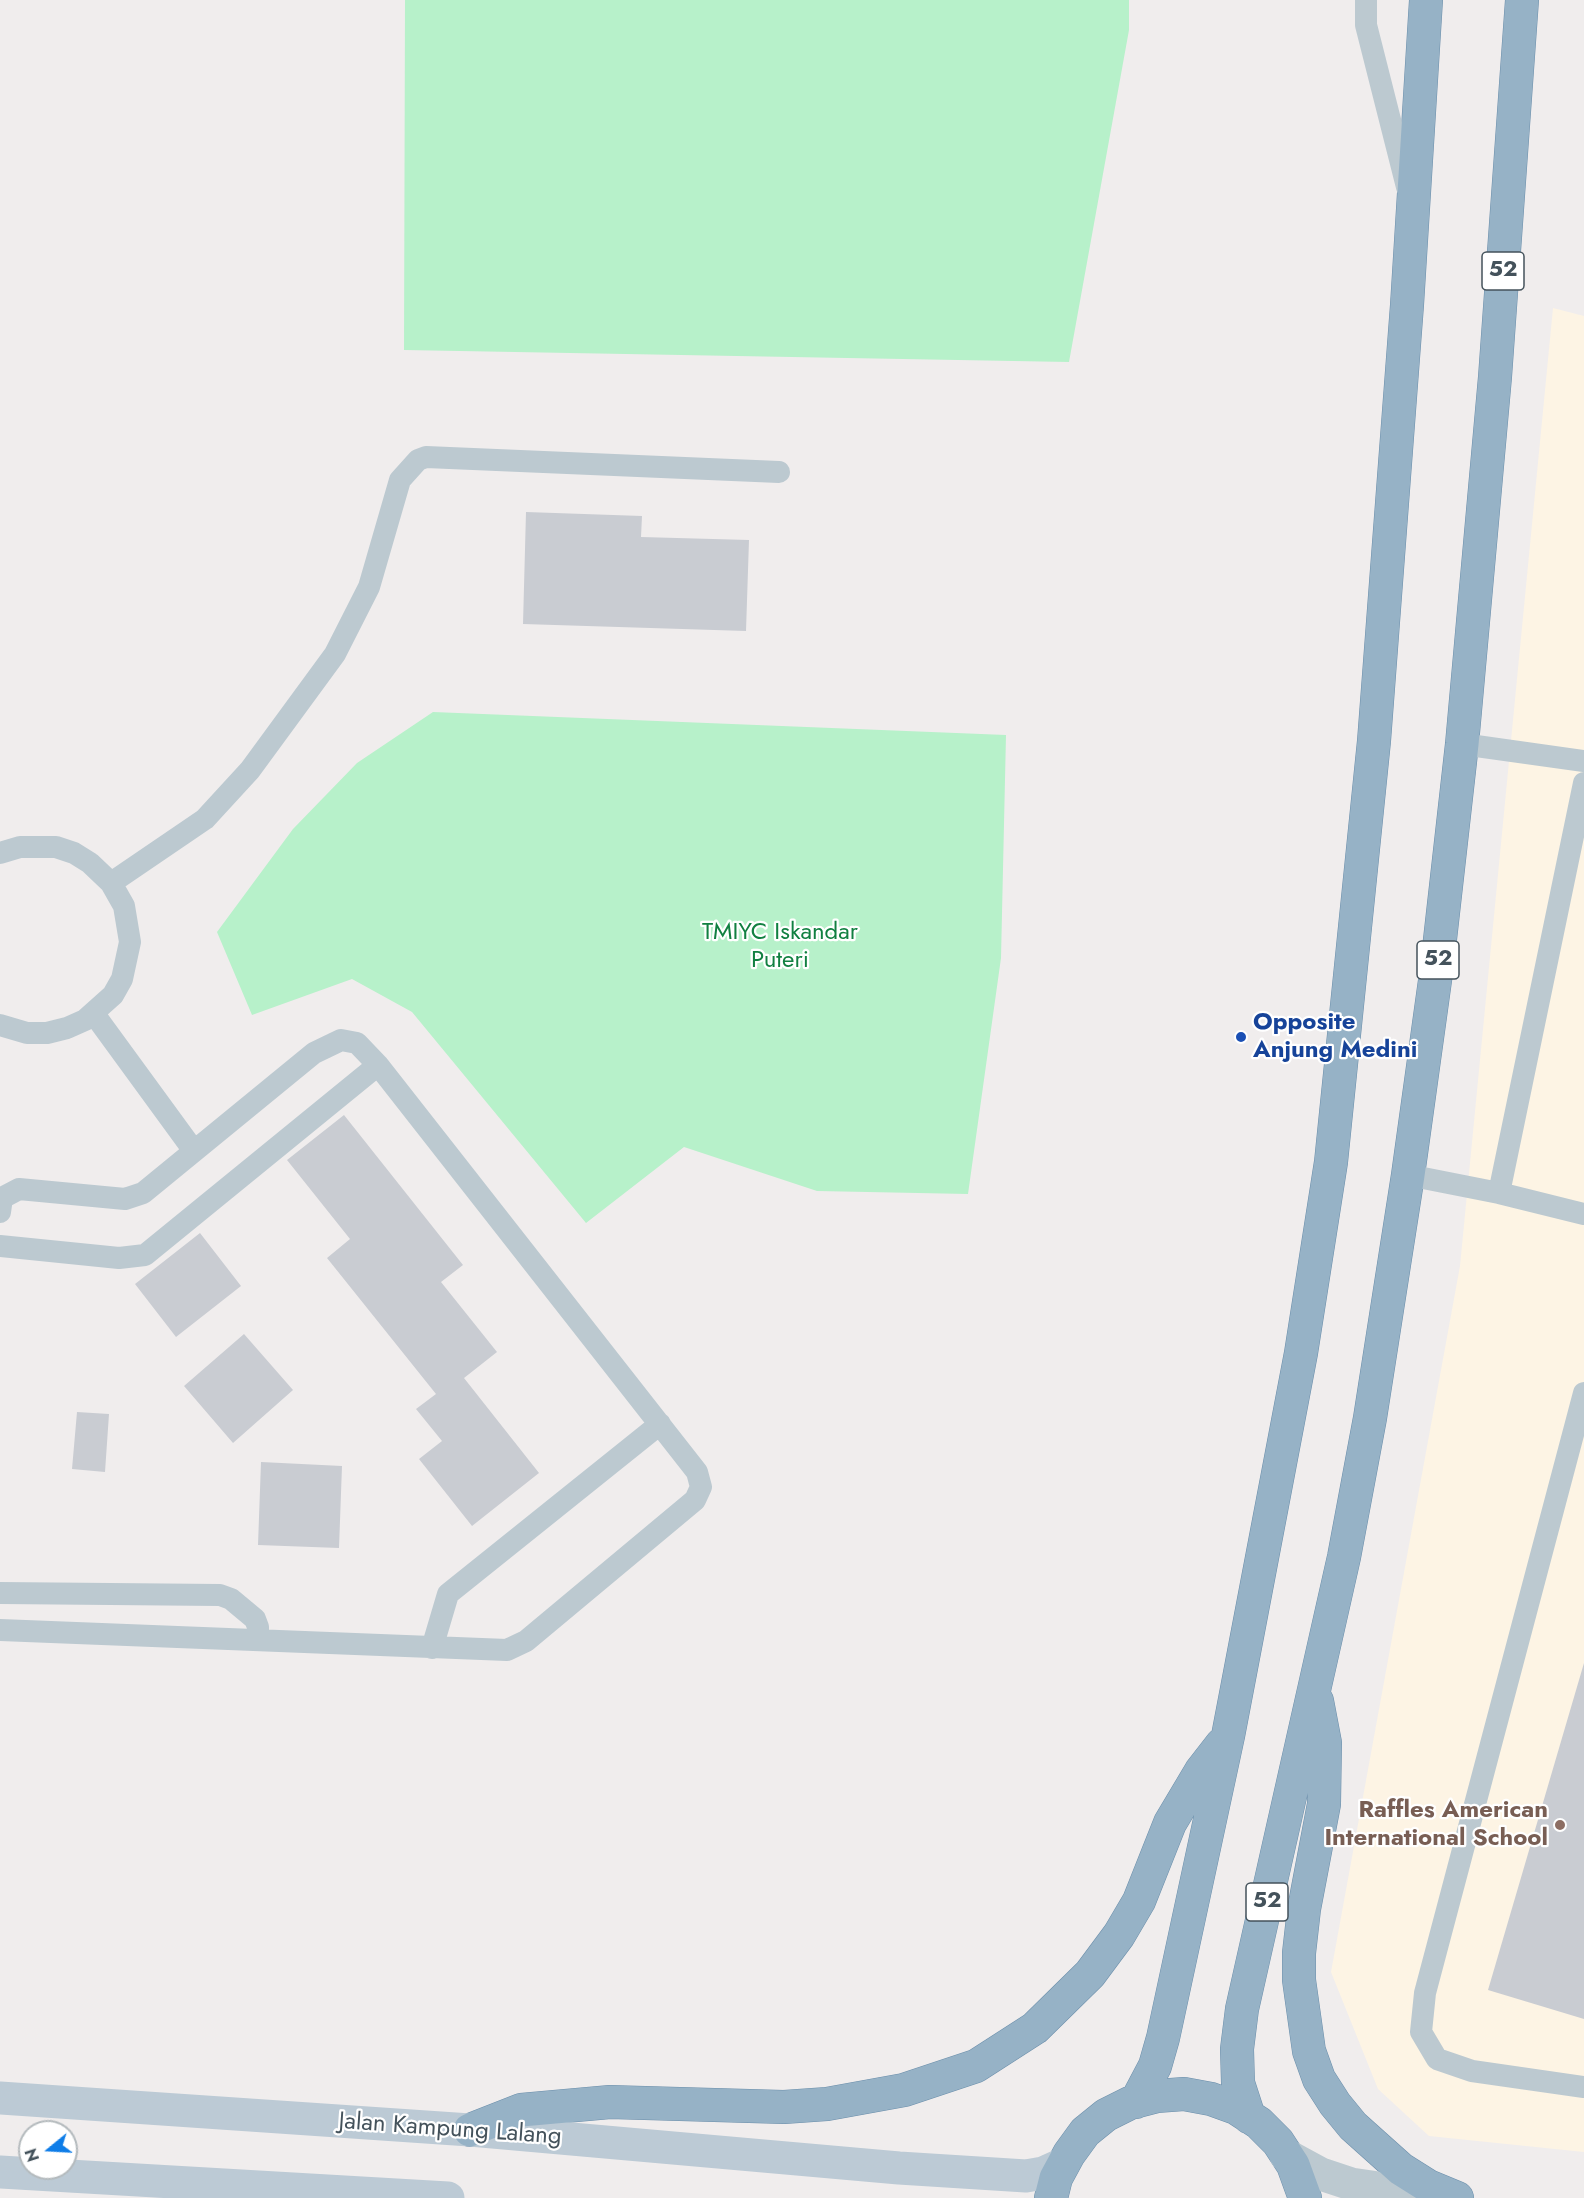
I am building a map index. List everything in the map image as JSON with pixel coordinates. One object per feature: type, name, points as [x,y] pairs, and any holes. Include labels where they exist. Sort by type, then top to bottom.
[{"type":"highway","points":[[1136,2102],[1155,2066],[1163,2038],[1228,1736],[1301,1353],[1331,1162],[1374,741],[1413,212],[1426,0]]},
{"type":"highway","name":"52","points":[[1249,2117],[1238,2083],[1238,2049],[1242,2009],[1344,1557],[1408,1175],[1437,966],[1462,744],[1495,377],[1522,0]]},
{"type":"highway","points":[[1314,1687],[1325,1743],[1324,1804],[1304,1909],[1299,1953],[1301,2001],[1309,2051],[1319,2079],[1353,2126],[1401,2169],[1428,2186],[1457,2198]]},
{"type":"highway","points":[[470,2130],[521,2110],[610,2102],[784,2107],[827,2104],[904,2090],[976,2066],[1035,2028],[1090,1974],[1119,1935],[1139,1901],[1170,1823],[1201,1771],[1228,1736]]},
{"type":"highway","points":[[1051,2198],[1063,2164],[1085,2132],[1106,2115],[1157,2096],[1184,2094],[1211,2099],[1236,2108],[1249,2117],[1278,2142],[1293,2165],[1305,2198]]},
{"type":"main road","name":"Jalan Kampung Lalang","points":[[0,2098],[470,2130],[899,2168],[1026,2176],[1043,2173],[1063,2164]]},
{"type":"main road","points":[[0,2172],[448,2198]]},
{"type":"street","points":[[1286,2155],[1321,2174],[1351,2184],[1447,2198]]},
{"type":"lane","points":[[1366,0],[1366,25],[1413,212]]},
{"type":"lane","points":[[111,883],[205,819],[250,770],[335,654],[369,587],[400,480],[418,459],[426,457],[779,472]]},
{"type":"lane","points":[[1462,744],[1584,761]]},
{"type":"lane","points":[[1499,1193],[1584,785]]},
{"type":"lane","points":[[0,853],[20,847],[56,847],[74,853],[90,863],[111,883],[124,906],[129,924],[128,961],[113,995],[94,1014],[67,1028],[47,1033],[27,1033],[0,1025]]},
{"type":"lane","points":[[94,1014],[194,1151]]},
{"type":"lane","points":[[0,1212],[2,1198],[19,1189],[125,1199],[143,1193],[323,1047],[341,1040],[357,1043],[378,1065],[660,1424],[701,1480],[702,1487],[695,1500],[526,1641],[499,1650],[0,1630]]},
{"type":"lane","points":[[0,1246],[119,1258],[145,1255],[378,1065]]},
{"type":"lane","points":[[1408,1175],[1499,1193],[1584,1214]]},
{"type":"lane","points":[[1584,1393],[1425,1993],[1421,2032],[1437,2059],[1472,2071],[1584,2087]]},
{"type":"lane","points":[[432,1648],[448,1594],[660,1424]]},
{"type":"lane","points":[[0,1593],[220,1595],[231,1599],[255,1620],[258,1627],[258,1640]]},
{"type":"shaded area","points":[[1553,308],[1584,316],[1584,2152],[1429,2136],[1378,2089],[1331,1972],[1460,1266]]},
{"type":"green space","points":[[405,0],[1129,0],[1129,30],[1069,362],[404,350]]},
{"type":"green space","name":"TMIYC Iskandar Puteri","points":[[433,712],[1006,735],[1001,958],[968,1194],[817,1191],[684,1147],[586,1223],[412,1012],[352,979],[252,1015],[217,932],[293,829],[357,763]]},
{"type":"building","points":[[526,512],[642,516],[641,537],[749,540],[746,631],[523,624]]},
{"type":"building","points":[[344,1115],[463,1265],[441,1282],[497,1352],[464,1378],[539,1473],[472,1526],[419,1459],[442,1441],[416,1409],[436,1394],[327,1258],[350,1239],[287,1160]]},
{"type":"building","points":[[200,1233],[241,1286],[176,1337],[135,1284]]},
{"type":"building","points":[[244,1334],[293,1390],[233,1443],[184,1386]]},
{"type":"building","points":[[77,1412],[109,1414],[105,1472],[72,1469]]},
{"type":"building","points":[[261,1462],[342,1466],[339,1548],[258,1545]]},
{"type":"building","name":"Raffles American International School","points":[[1584,1663],[1584,2019],[1488,1990]]},
{"type":"place","name":"Opposite Anjung Medini","points":[[1241,1037]]},
{"type":"place","name":"Raffles American International School","points":[[1560,1825]]}]
